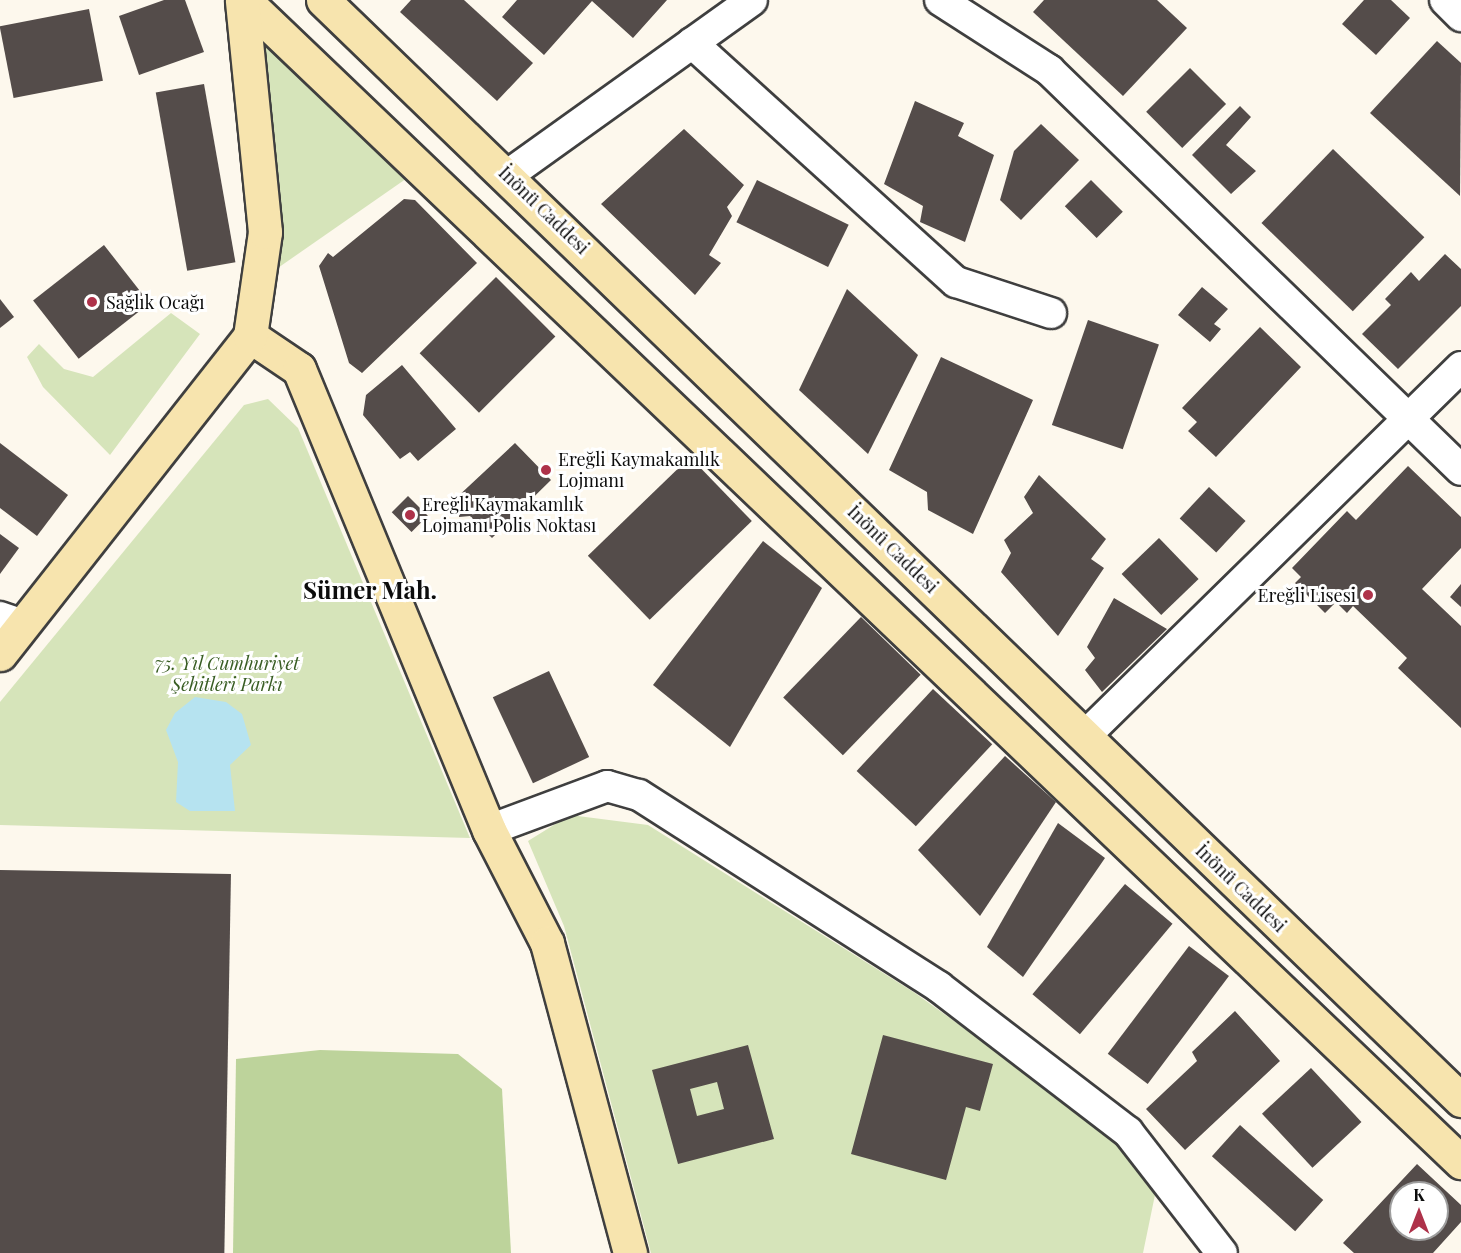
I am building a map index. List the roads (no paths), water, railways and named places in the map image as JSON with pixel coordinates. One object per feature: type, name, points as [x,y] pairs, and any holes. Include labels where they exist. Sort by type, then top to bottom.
[{"type":"main road","points":[[0,654],[12,621],[250,336],[265,232],[243,0]]},
{"type":"main road","points":[[243,0],[1461,1162]]},
{"type":"main road","name":"İnönü Caddesi","points":[[323,0],[508,175],[1461,1100]]},
{"type":"main road","points":[[250,336],[299,369],[489,830],[547,943],[630,1253]]},
{"type":"street","points":[[508,175],[753,0]]},
{"type":"street","points":[[940,0],[1049,70],[1461,470]]},
{"type":"street","points":[[1445,0],[1461,16]]},
{"type":"street","points":[[692,43],[956,282],[1051,313]]},
{"type":"street","points":[[1084,735],[1461,367]]},
{"type":"street","points":[[489,830],[607,786],[639,795],[939,987],[1128,1132],[1222,1253]]},
{"type":"water","points":[[195,697],[226,702],[242,714],[251,745],[230,765],[235,811],[190,811],[176,802],[178,762],[166,730],[175,713]]},
{"type":"place","name":"Sağlık Ocağı","points":[[92,302]]},
{"type":"place","name":"Ereğli Kaymakamlık Lojmanı","points":[[546,470]]},
{"type":"place","name":"Ereğli Kaymakamlık Lojmanı Polis Noktası","points":[[410,515]]},
{"type":"place","name":"Ereğli Lisesi","points":[[1368,595]]},
{"type":"district","name":"Sümer Mah.","points":[[370,590]]},
{"type":"park label","name":"75. Yıl Cumhuriyet Şehitleri Parkı","points":[[227,674]]}]
